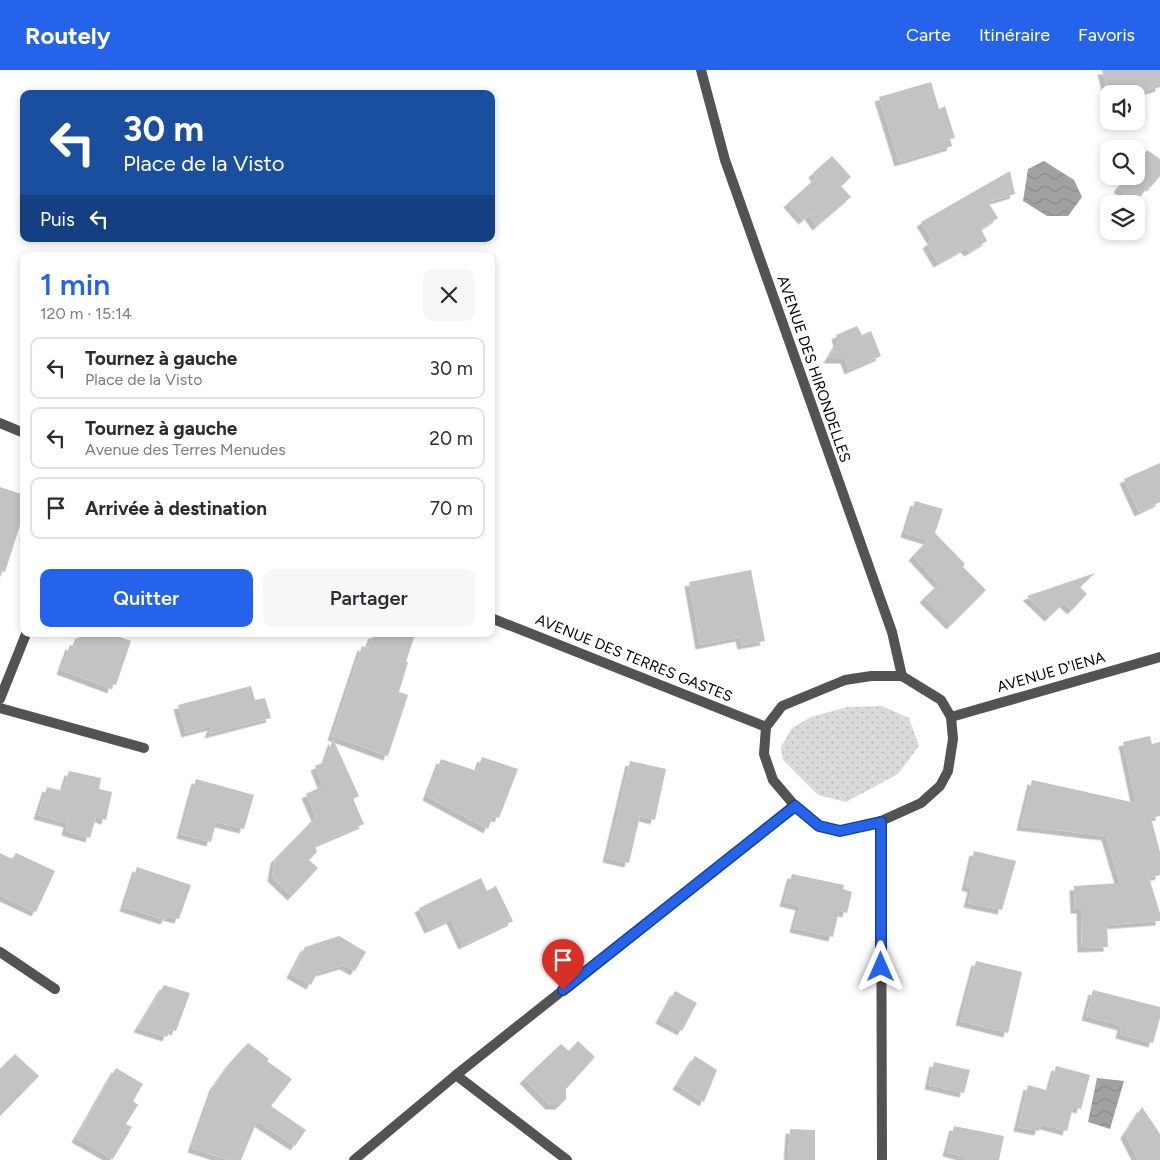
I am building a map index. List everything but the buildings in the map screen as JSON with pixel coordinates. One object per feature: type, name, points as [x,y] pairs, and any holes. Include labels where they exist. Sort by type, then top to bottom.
[{"type":"street","name":"AVENUE DES HIRONDELLES","points":[[701,70],[725,160],[892,632],[902,676]]},
{"type":"street","points":[[0,424],[20,432]]},
{"type":"street","name":"AVENUE DES TERRES GASTES","points":[[495,620],[766,727]]},
{"type":"street","points":[[0,699],[25,637]]},
{"type":"street","name":"AVENUE D'IENA","points":[[951,717],[1160,657]]},
{"type":"street","points":[[871,676],[902,676],[941,700],[951,717],[953,739],[948,771],[940,786],[922,803],[881,822],[840,831],[819,826],[795,806],[773,780],[764,754],[766,727],[782,706],[845,680],[871,676]]},
{"type":"street","points":[[0,708],[144,748]]},
{"type":"street","points":[[354,1160],[456,1075],[795,806]]},
{"type":"street","points":[[881,822],[882,1160]]},
{"type":"street","points":[[0,952],[56,989]]},
{"type":"street","points":[[456,1075],[567,1160]]},
{"type":"shaded area","points":[[882,706],[909,718],[919,746],[898,774],[846,802],[818,795],[783,760],[781,747],[792,728],[811,717],[847,707]]},
{"type":"water","points":[[1044,161],[1074,180],[1082,197],[1068,216],[1047,216],[1023,201],[1028,169]]},
{"type":"water","points":[[1097,1078],[1124,1081],[1110,1129],[1088,1122]]},
{"type":"route","points":[[563,990],[795,806],[819,826],[840,831],[881,822],[881,967]]}]
